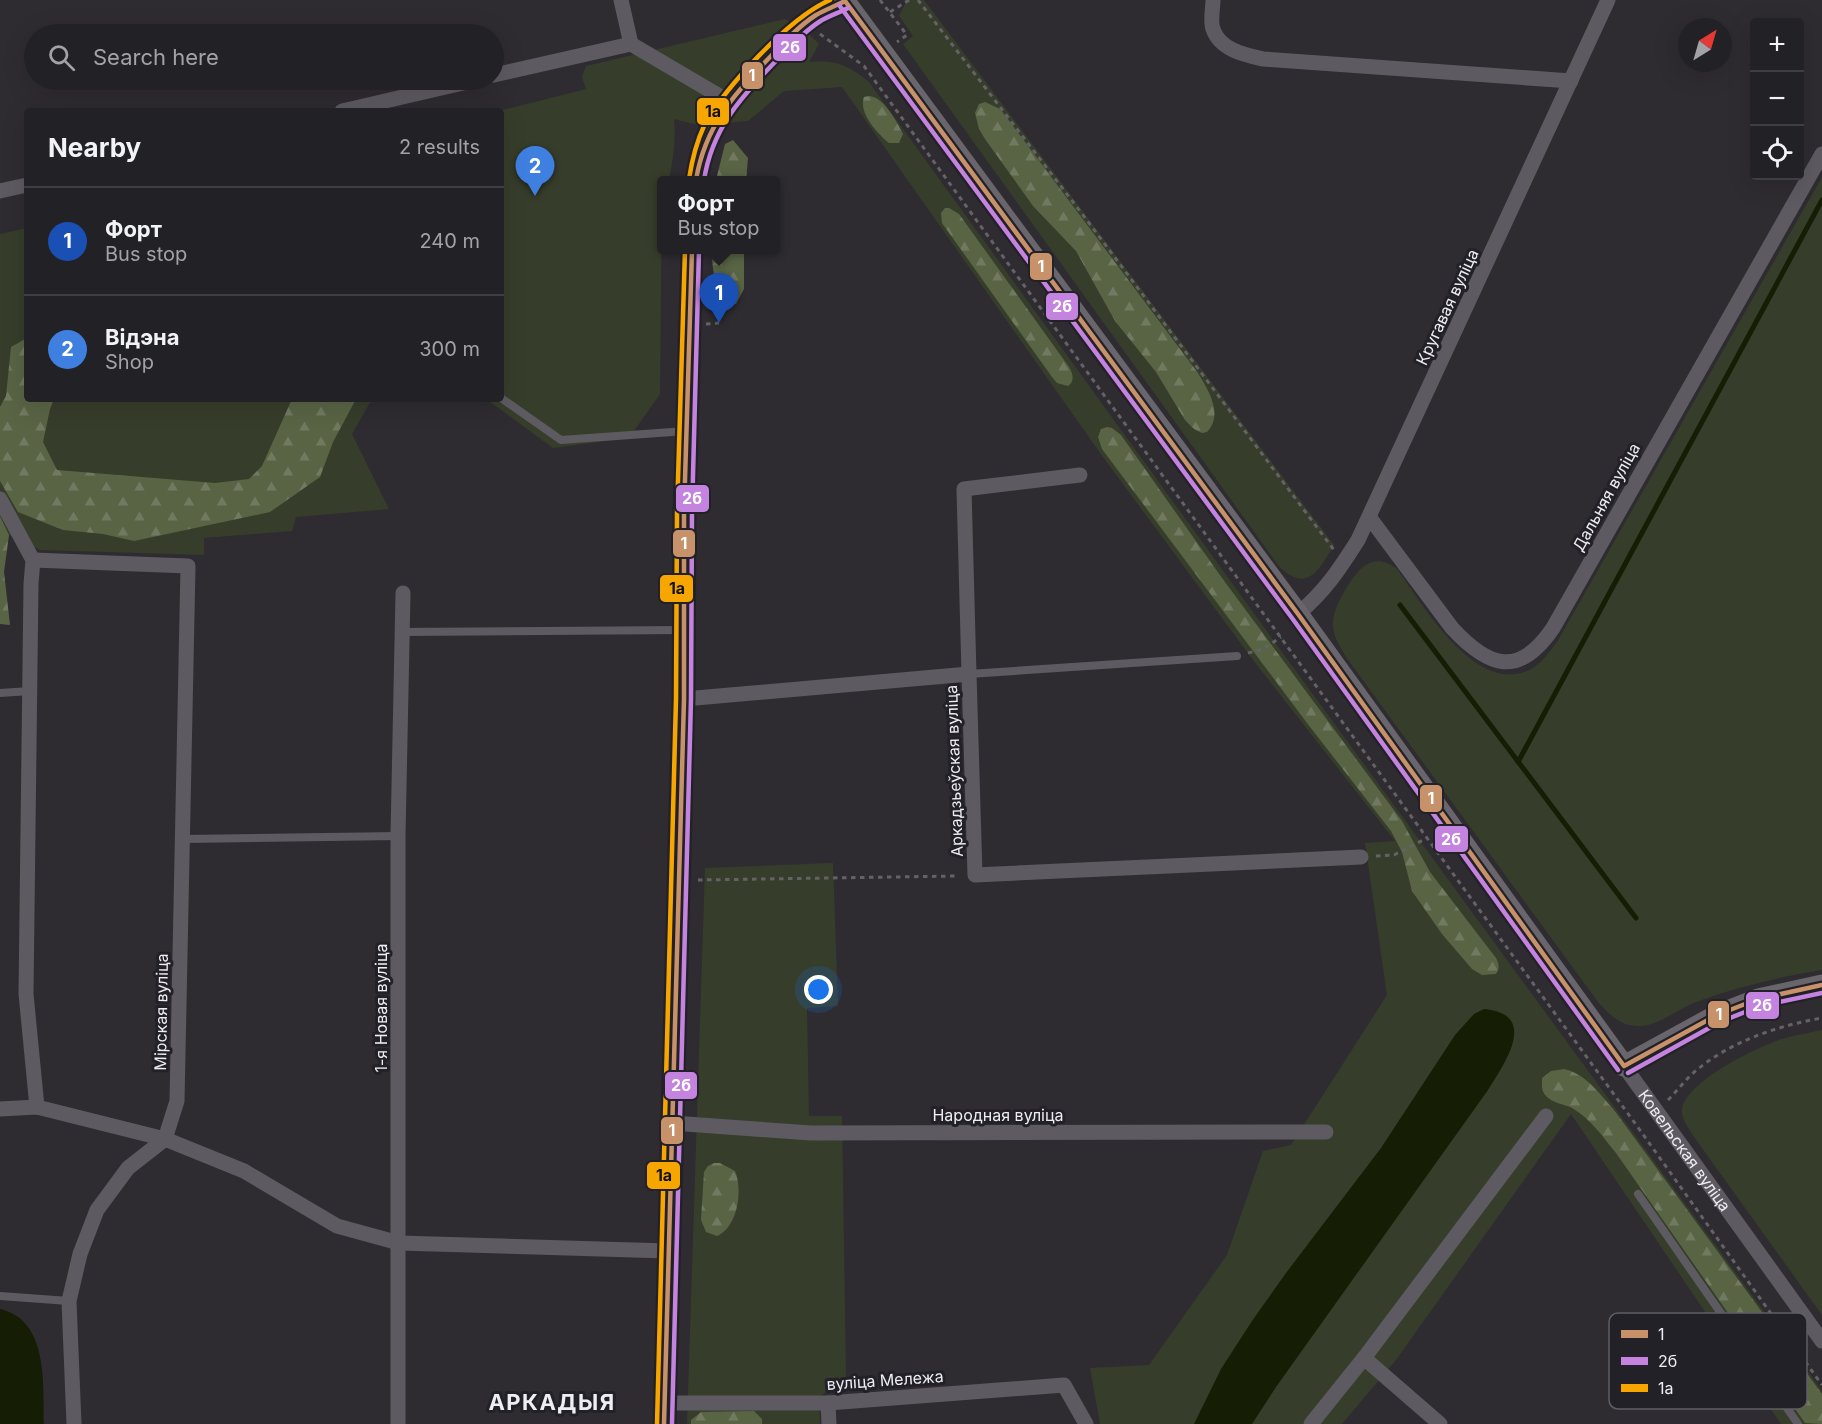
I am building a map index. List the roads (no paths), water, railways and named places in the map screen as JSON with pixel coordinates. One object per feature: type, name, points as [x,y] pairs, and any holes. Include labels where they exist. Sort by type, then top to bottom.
[{"type":"main road","name":"Ковельская вуліца","points":[[846,0],[1298,615],[1624,1066]]},
{"type":"main road","points":[[1624,1066],[1717,1016],[1758,999],[1822,985]]},
{"type":"street","points":[[621,0],[631,44]]},
{"type":"street","points":[[696,176],[697,165],[707,135],[728,101],[776,51],[812,18],[846,0]]},
{"type":"street","points":[[1213,0],[1213,28],[1223,43],[1238,53],[1263,59],[1571,81]]},
{"type":"street","name":"Кругавая вуліца","points":[[1298,615],[1322,592],[1344,563],[1370,518],[1608,0]]},
{"type":"street","points":[[504,73],[631,44],[728,101]]},
{"type":"street","points":[[355,108],[433,90]]},
{"type":"street","name":"Дальняя вуліца","points":[[1370,518],[1465,641],[1494,660],[1509,663],[1523,660],[1534,651],[1553,628],[1822,154]]},
{"type":"street","points":[[0,191],[24,186]]},
{"type":"street","points":[[664,1424],[684,699],[684,513],[692,254]]},
{"type":"street","points":[[969,674],[964,489],[1080,475]]},
{"type":"street","points":[[0,499],[33,560],[26,994],[37,1107]]},
{"type":"street","name":"Мірская вуліца","points":[[33,560],[188,566],[177,1101],[165,1139]]},
{"type":"street","name":"1-я Новая вуліца","points":[[398,1424],[398,836],[403,593]]},
{"type":"street","name":"Аркадзьеўская вуліца","points":[[684,699],[969,674],[975,875],[1361,857]]},
{"type":"street","name":"Ковельская вуліца","points":[[1624,1066],[1802,1313]]},
{"type":"street","points":[[0,1109],[37,1107],[165,1139],[244,1171],[337,1226],[399,1243],[668,1251]]},
{"type":"street","points":[[1311,1424],[1364,1358],[1546,1116]]},
{"type":"street","name":"Народная вуліца","points":[[672,1123],[811,1133],[1326,1132]]},
{"type":"street","points":[[74,1424],[69,1301],[80,1254],[97,1210],[128,1168],[165,1139]]},
{"type":"street","name":"Ковельская вуліца","points":[[1807,1320],[1822,1341]]},
{"type":"street","points":[[1364,1358],[1440,1424]]},
{"type":"street","name":"вуліца Мележа","points":[[664,1403],[828,1402],[1064,1385],[1086,1424]]},
{"type":"street","points":[[828,1402],[829,1424]]},
{"type":"lane","points":[[504,400],[561,440],[688,431]]},
{"type":"lane","points":[[402,632],[685,630]]},
{"type":"lane","points":[[969,674],[1237,656]]},
{"type":"lane","points":[[0,693],[30,691]]},
{"type":"lane","points":[[182,839],[398,836]]},
{"type":"lane","points":[[1638,1194],[1721,1313]]},
{"type":"lane","points":[[0,1296],[69,1301]]},
{"type":"lane","points":[[1788,1409],[1798,1424]]},
{"type":"waterway","points":[[1518,762],[1822,200]]},
{"type":"waterway","points":[[1400,605],[1636,918]]},
{"type":"place","name":"Відэна","points":[[535,196]]},
{"type":"place","name":"Форт","points":[[719,323]]},
{"type":"district","name":"АРКАДЫЯ","points":[[552,1402]]}]
